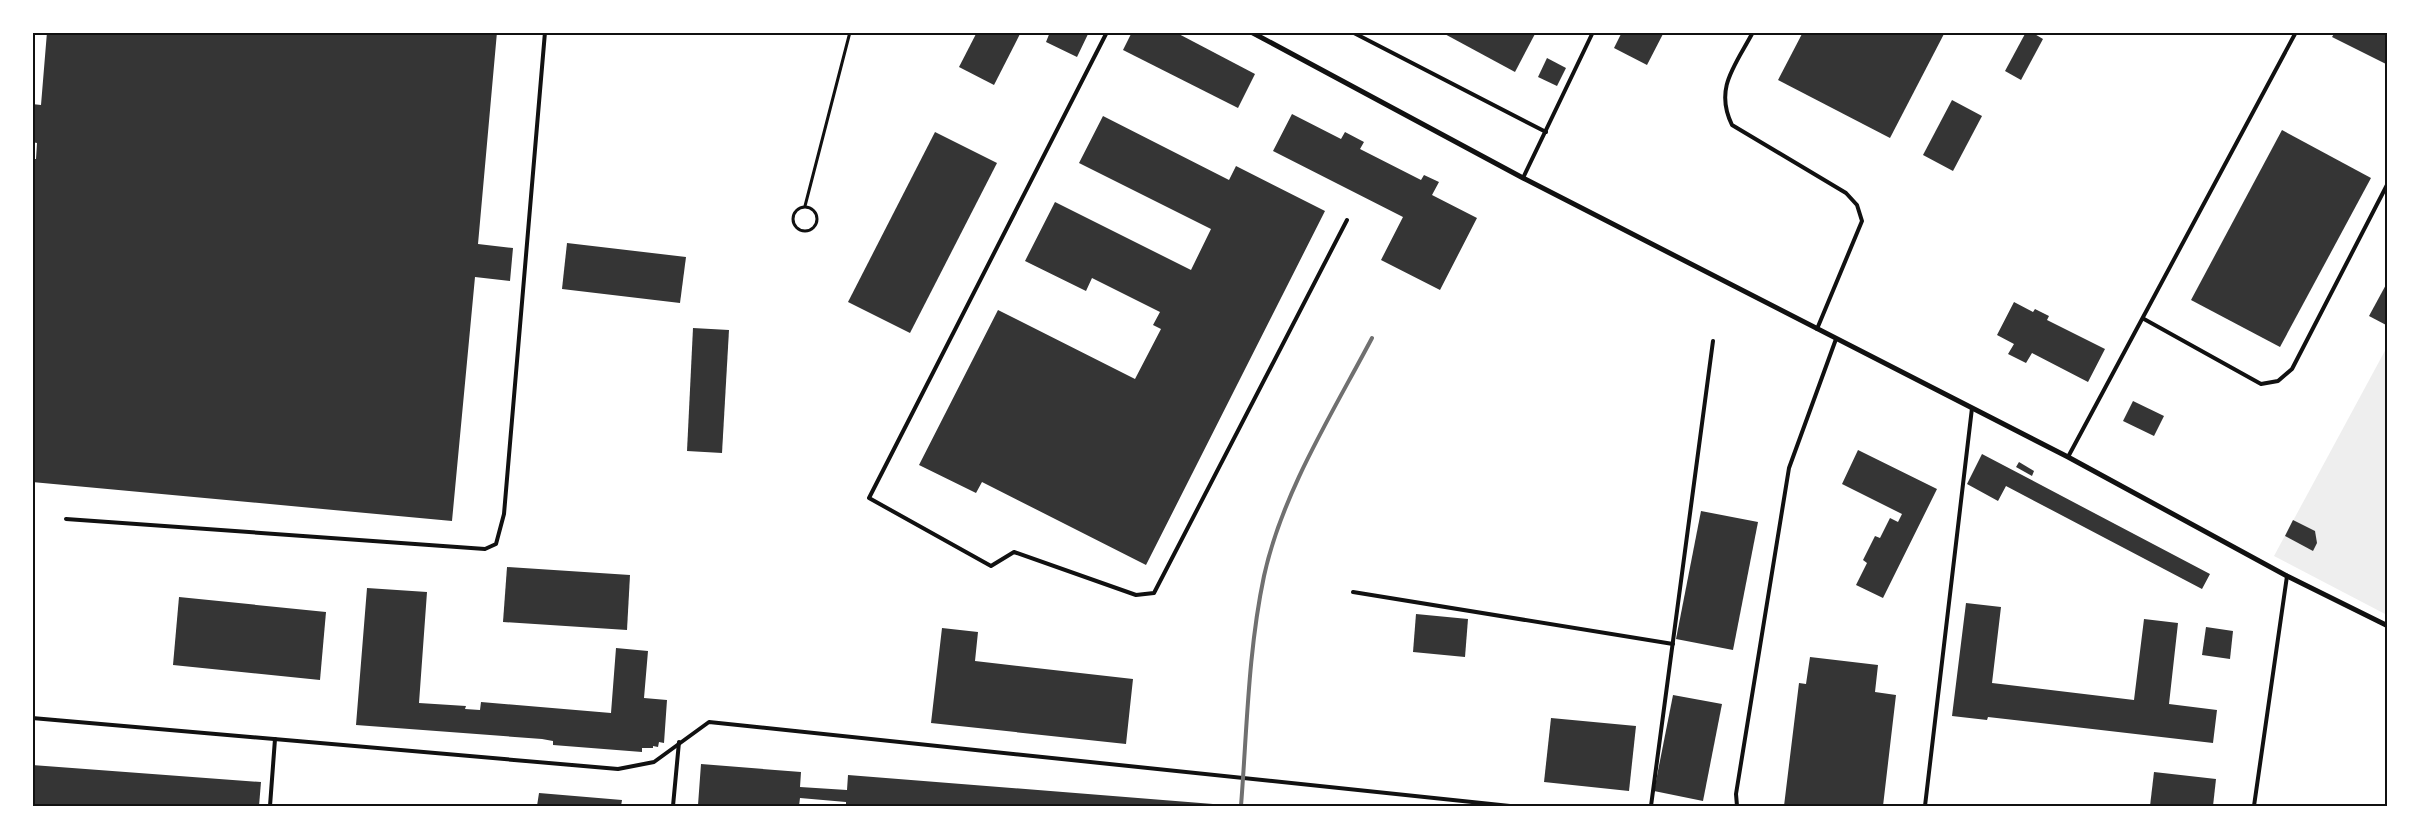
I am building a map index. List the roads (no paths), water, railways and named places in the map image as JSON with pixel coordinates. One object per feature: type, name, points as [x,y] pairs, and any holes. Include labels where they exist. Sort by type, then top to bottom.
[{"type":"street","points":[[1251,32],[1523,178],[2068,457],[2287,576],[2388,626]]},
{"type":"lane","points":[[66,519],[484,549],[496,544],[504,514],[545,32]]},
{"type":"lane","points":[[1107,32],[868,498],[991,566],[1014,552],[1136,595],[1154,594],[1347,220]]},
{"type":"lane","points":[[1352,32],[1546,132]]},
{"type":"lane","points":[[1523,178],[1593,32]]},
{"type":"lane","points":[[1752,32],[1724,91],[1725,111],[1732,125],[1846,194],[1857,205],[1862,221],[1817,329]]},
{"type":"lane","points":[[2068,457],[2144,320],[2296,32]]},
{"type":"lane","points":[[2144,320],[2261,384],[2278,381],[2292,369],[2388,182]]},
{"type":"lane","points":[[1737,806],[1736,794],[1789,468],[1836,339]]},
{"type":"lane","points":[[1651,806],[1713,341]]},
{"type":"lane","points":[[1925,806],[1972,408]]},
{"type":"lane","points":[[2254,806],[2287,576]]},
{"type":"lane","points":[[1353,592],[1673,644]]},
{"type":"lane","points":[[32,718],[618,769],[654,762],[709,722],[1510,806]]},
{"type":"lane","points":[[270,806],[275,739]]},
{"type":"lane","points":[[673,806],[679,742]]},
{"type":"railway","points":[[1241,806],[1254,633],[1264,576],[1272,545],[1283,514],[1310,454],[1372,338]]}]
